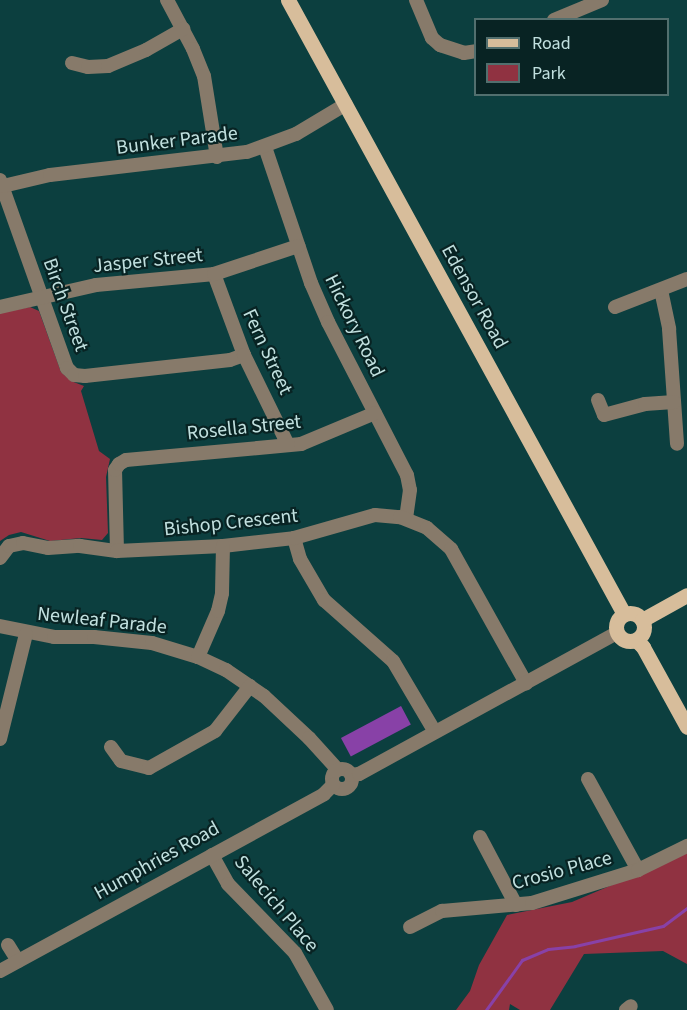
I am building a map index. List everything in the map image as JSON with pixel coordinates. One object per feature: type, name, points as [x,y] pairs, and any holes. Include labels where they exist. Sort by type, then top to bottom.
[{"type":"main road","name":"Edensor Road","points":[[288,0],[624,614]]},
{"type":"main road","points":[[642,620],[687,595]]},
{"type":"main road","points":[[624,614],[634,614],[642,620],[642,634],[636,640],[624,640],[617,633],[617,621],[624,614]]},
{"type":"main road","points":[[636,640],[643,647],[687,727]]},
{"type":"street","points":[[167,0],[204,76],[217,158]]},
{"type":"street","points":[[416,0],[432,38],[440,45],[464,53],[474,51]]},
{"type":"street","points":[[559,18],[602,0]]},
{"type":"street","points":[[72,63],[88,67],[108,66],[146,50],[183,30]]},
{"type":"street","name":"Bunker Parade","points":[[1,183],[50,175],[217,158],[265,147],[310,126],[345,104]]},
{"type":"street","name":"Hickory Road","points":[[265,147],[298,246],[328,322],[407,475],[410,490],[406,519]]},
{"type":"street","name":"Birch Street","points":[[1,183],[67,368],[74,375],[85,376],[218,362],[244,356]]},
{"type":"street","name":"Jasper Street","points":[[0,307],[108,283],[214,274],[298,246]]},
{"type":"street","name":"Fern Street","points":[[214,274],[244,356],[288,445]]},
{"type":"street","points":[[615,307],[687,279]]},
{"type":"street","points":[[661,290],[669,329],[677,444]]},
{"type":"street","points":[[598,400],[604,415],[645,404],[674,402]]},
{"type":"street","name":"Rosella Street","points":[[117,551],[115,470],[126,460],[288,445],[315,440],[375,413]]},
{"type":"street","name":"Bishop Crescent","points":[[0,558],[9,546],[23,543],[48,549],[80,546],[117,551],[223,546],[294,538],[375,515],[406,519],[427,528],[451,549],[526,683]]},
{"type":"street","points":[[294,538],[300,559],[324,600],[393,661],[435,732]]},
{"type":"street","points":[[198,657],[218,610],[222,593],[223,546]]},
{"type":"street","name":"Newleaf Parade","points":[[0,626],[26,633],[152,643],[198,657],[226,670],[250,686],[279,709],[344,772]]},
{"type":"street","points":[[0,740],[26,633]]},
{"type":"street","points":[[344,772],[359,774],[617,633]]},
{"type":"street","points":[[111,747],[121,761],[149,768],[215,731],[250,686]]},
{"type":"street","name":"Humphries Road","points":[[0,971],[324,794],[333,785],[332,777],[344,772]]},
{"type":"street","points":[[588,779],[638,870]]},
{"type":"street","points":[[480,837],[516,905]]},
{"type":"street","name":"Crosio Place","points":[[410,927],[442,910],[516,905],[638,870],[687,846]]},
{"type":"street","name":"Salecich Place","points":[[212,855],[228,884],[295,952],[327,1010]]},
{"type":"street","points":[[8,945],[18,961]]},
{"type":"green space","points":[[30,307],[39,311],[61,372],[71,381],[84,386],[81,391],[99,451],[110,459],[106,477],[108,533],[102,540],[81,538],[50,541],[21,532],[9,535],[0,541],[0,313]]},
{"type":"green space","points":[[687,853],[687,964],[663,951],[584,954],[550,1010],[520,1010],[510,1004],[509,1010],[456,1010],[470,991],[479,965],[507,915],[572,902]]},
{"type":"shaded area","points":[[401,706],[411,725],[351,756],[341,738]]},
{"type":"waterway","points":[[486,1010],[522,960],[548,949],[575,946],[663,926],[687,908]]}]
